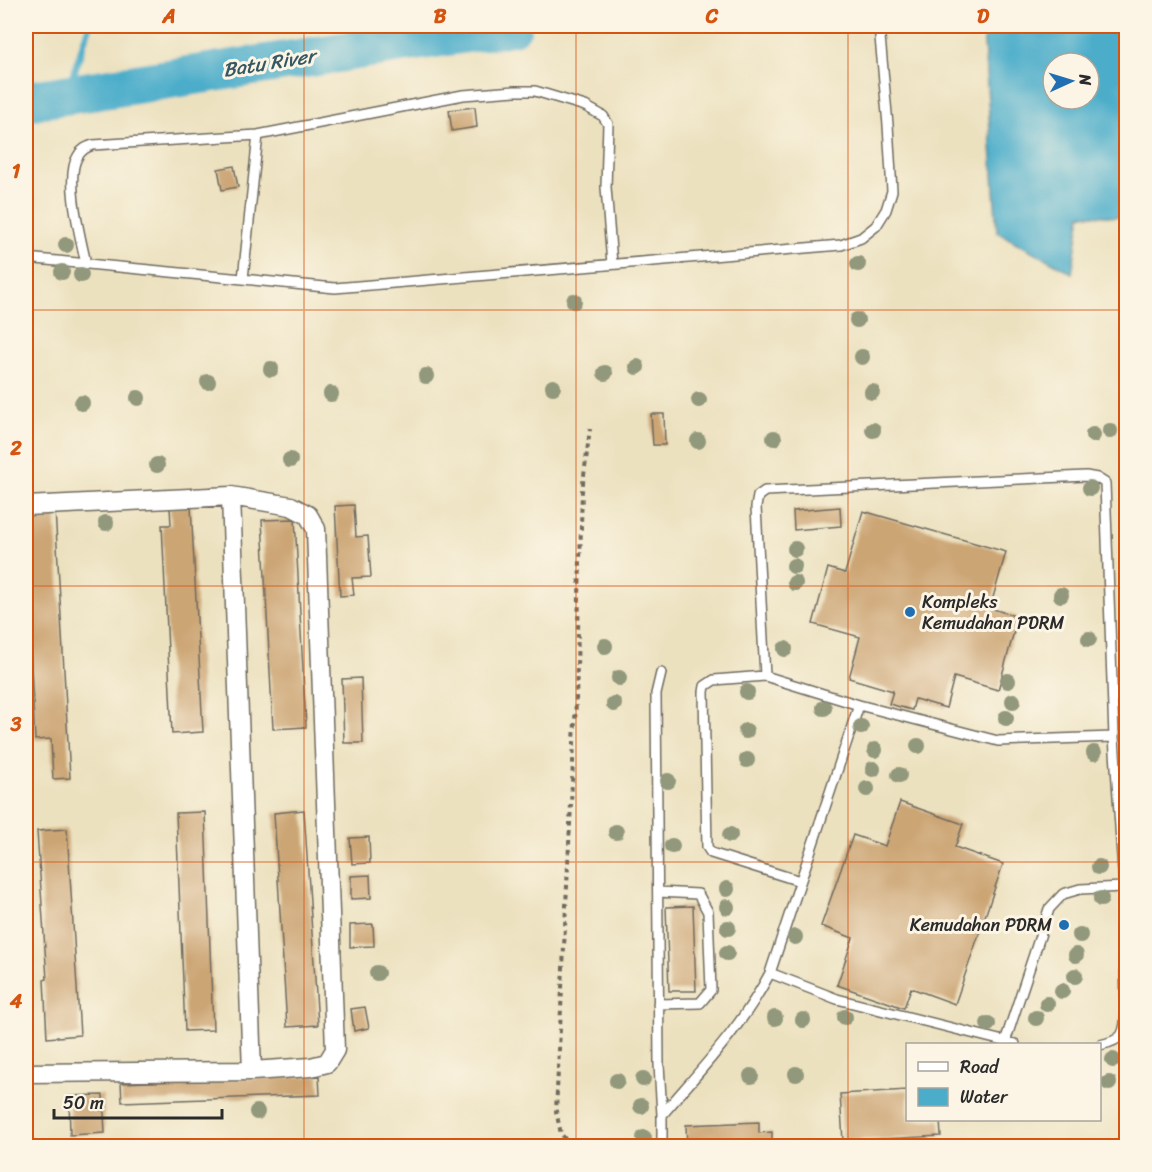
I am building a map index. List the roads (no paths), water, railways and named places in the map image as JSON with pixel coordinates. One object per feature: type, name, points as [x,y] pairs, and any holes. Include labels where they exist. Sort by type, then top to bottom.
[{"type":"street","points":[[26,506],[231,496],[291,506],[308,515],[316,529],[335,1050],[327,1063],[311,1067],[252,1071],[26,1073]]},
{"type":"street","points":[[231,496],[252,1071]]},
{"type":"lane","points":[[26,258],[335,288],[384,286],[841,245],[861,238],[876,226],[886,210],[892,191],[880,29]]},
{"type":"lane","points":[[86,264],[75,208],[73,167],[84,148],[93,145],[258,135],[463,95],[535,91],[585,106],[603,116],[608,124],[606,187],[612,264]]},
{"type":"lane","points":[[243,279],[258,135]]},
{"type":"lane","points":[[765,676],[756,507],[758,495],[765,490],[1086,476],[1097,478],[1105,483],[1114,737],[1124,887],[1125,1024],[1121,1035],[1114,1042],[1101,1045]]},
{"type":"lane","points":[[661,673],[656,694],[658,1004],[662,1146]]},
{"type":"lane","points":[[800,881],[711,853],[707,847],[704,692],[705,686],[714,680],[765,676],[859,705],[998,741],[1114,737]]},
{"type":"lane","points":[[662,1115],[734,1032],[770,973],[859,705]]},
{"type":"lane","points":[[1005,1042],[1049,909],[1063,894],[1080,889],[1124,887]]},
{"type":"lane","points":[[658,892],[698,894],[708,912],[711,990],[700,1003],[658,1004]]},
{"type":"lane","points":[[770,973],[837,999],[1010,1043]]},
{"type":"water","points":[[978,26],[1126,26],[1126,214],[1115,217],[1081,214],[1072,273],[997,232],[983,29]]},
{"type":"waterway","points":[[67,94],[89,26]]},
{"type":"waterway","name":"Batu River","points":[[26,101],[512,26]]},
{"type":"place","name":"Kompleks Kemudahan PDRM","points":[[910,612]]},
{"type":"place","name":"Kemudahan PDRM","points":[[1064,925]]}]
